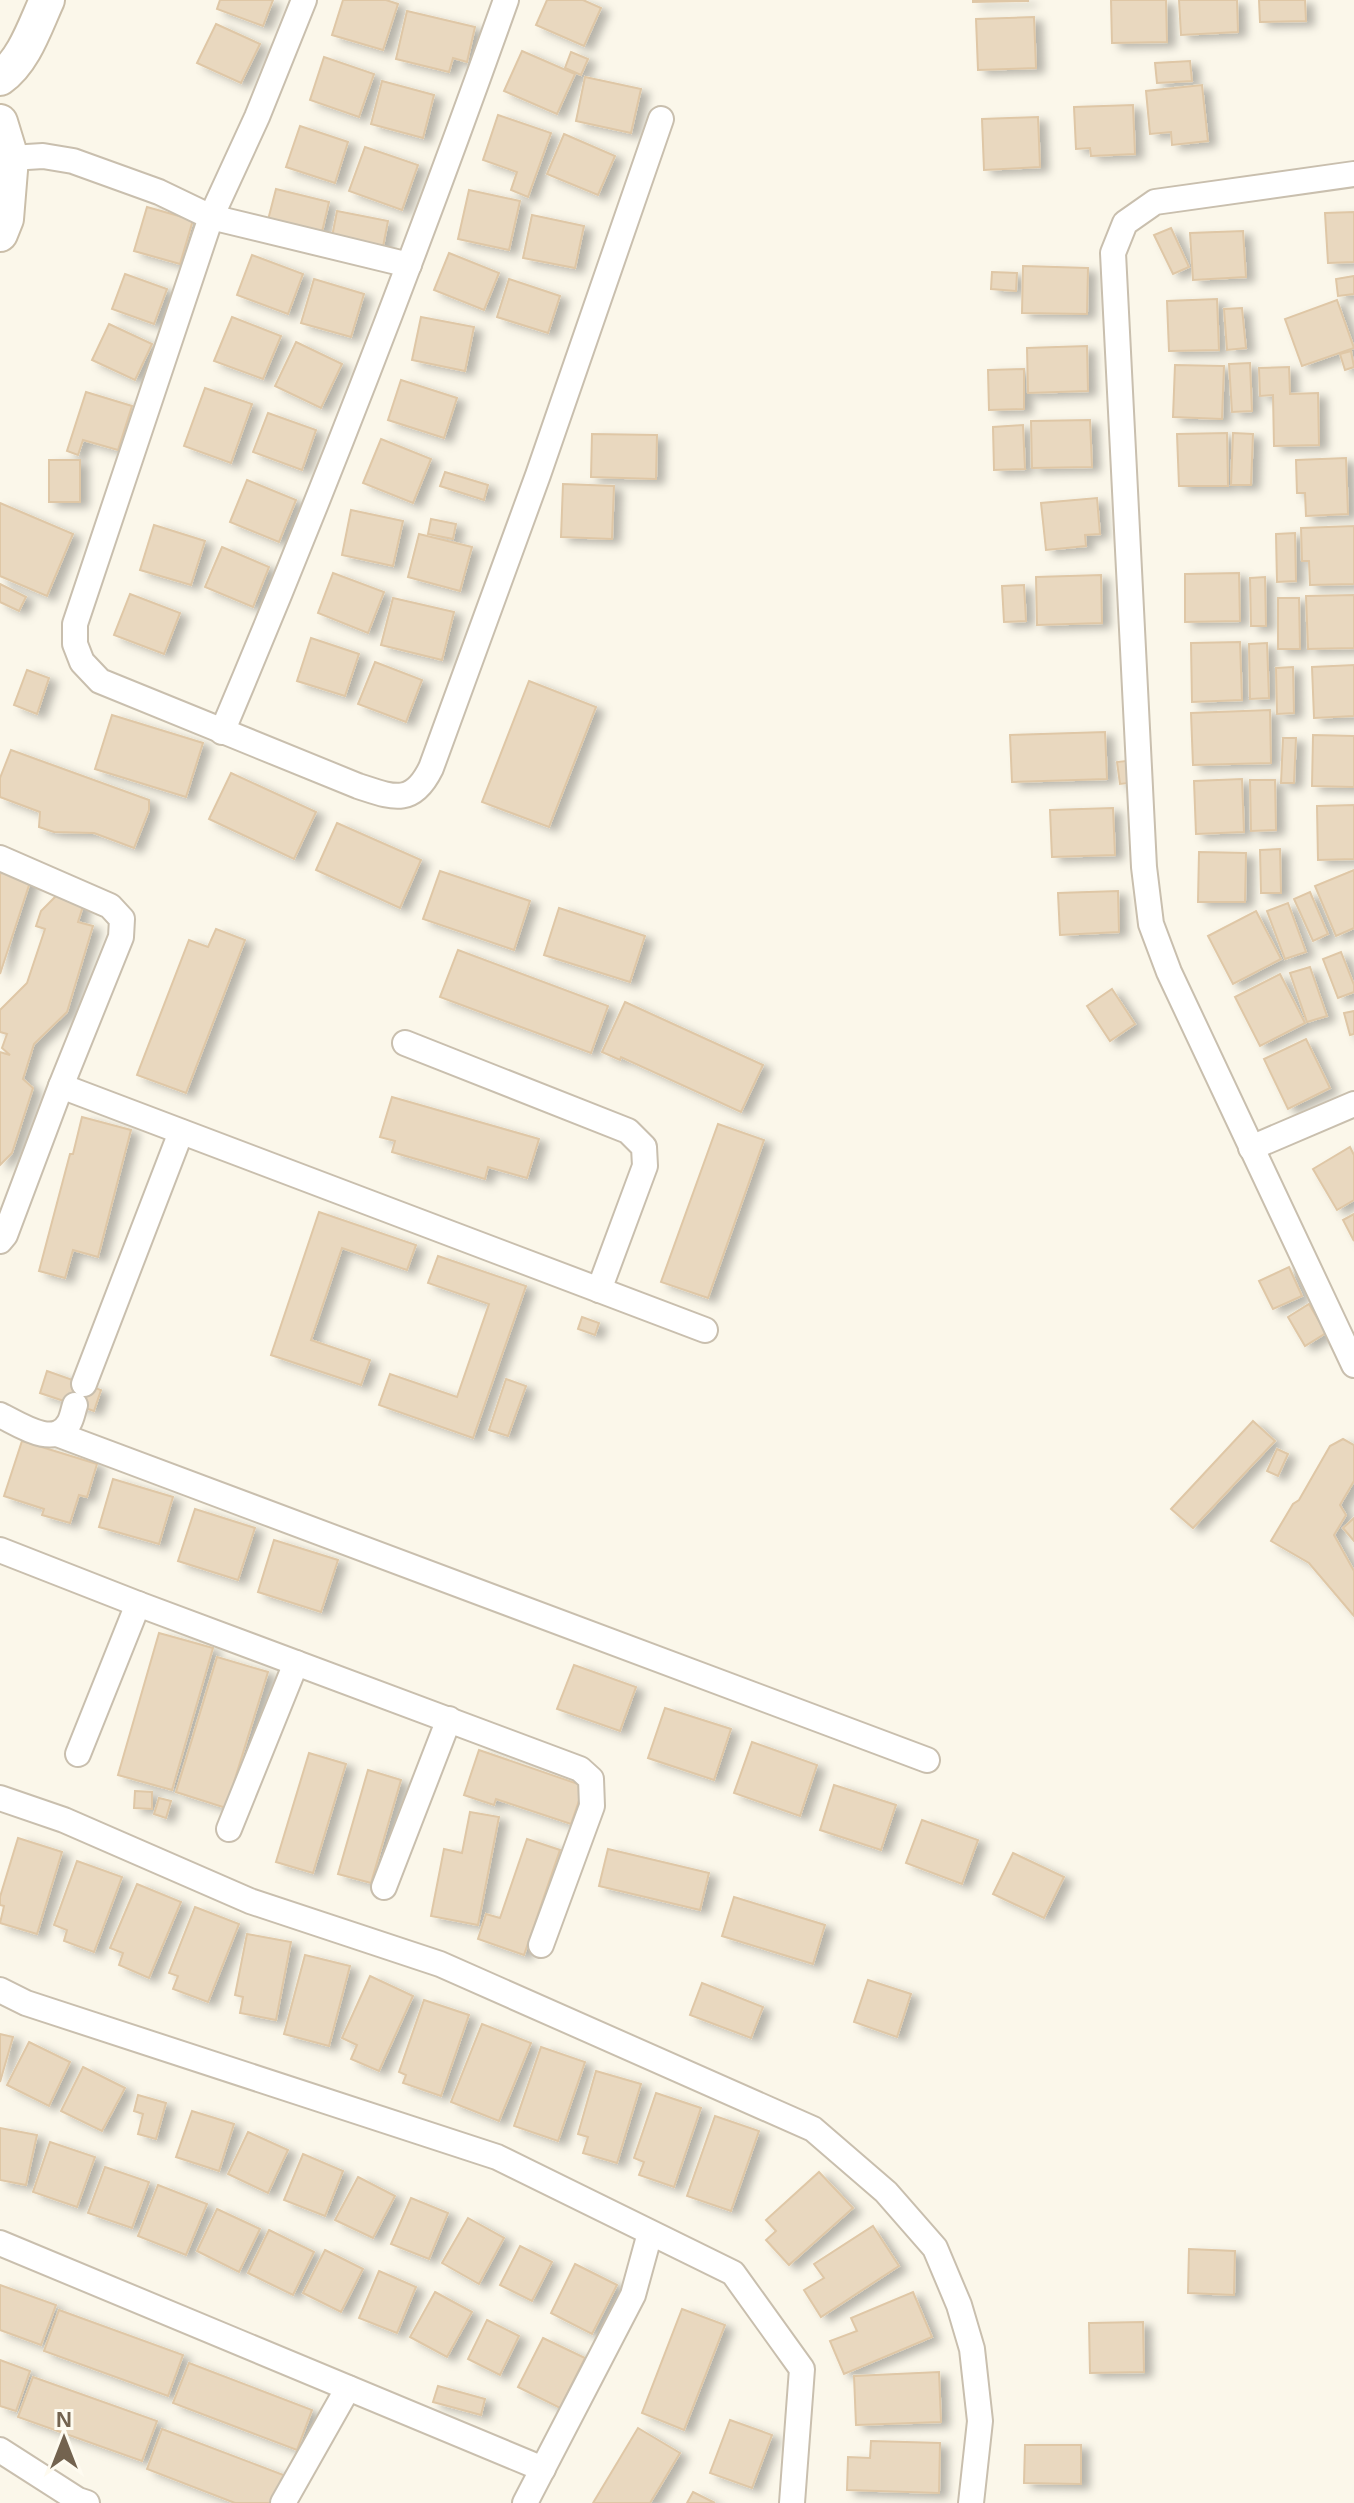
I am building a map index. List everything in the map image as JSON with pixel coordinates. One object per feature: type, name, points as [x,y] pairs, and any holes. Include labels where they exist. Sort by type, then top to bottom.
[{"type":"street","points":[[0,78],[24,50],[47,0]]},
{"type":"street","points":[[304,0],[257,117],[211,217],[75,624],[75,644],[82,662],[100,681],[358,786],[395,797],[411,793],[423,784],[538,475],[661,119]]},
{"type":"street","points":[[222,732],[292,566],[409,265],[506,0]]},
{"type":"street","points":[[0,122],[11,158],[6,219],[0,234]]},
{"type":"street","points":[[11,158],[43,156],[73,161],[159,192],[211,217],[409,265]]},
{"type":"street","points":[[1354,174],[1155,202],[1125,223],[1113,253],[1144,867],[1151,924],[1169,972],[1354,1365]]},
{"type":"street","points":[[0,858],[110,906],[122,919],[121,937],[5,1235],[0,1241]]},
{"type":"street","points":[[405,1043],[628,1131],[644,1147],[645,1166],[599,1290]]},
{"type":"street","points":[[61,1086],[705,1330]]},
{"type":"street","points":[[1251,1148],[1354,1104]]},
{"type":"street","points":[[57,1434],[68,1426],[181,1132]]},
{"type":"street","points":[[0,1415],[44,1435],[57,1434],[927,1760]]},
{"type":"street","points":[[0,1550],[580,1769],[591,1779],[592,1806],[541,1945]]},
{"type":"street","points":[[78,1754],[138,1604]]},
{"type":"street","points":[[229,1829],[296,1663]]},
{"type":"street","points":[[384,1887],[449,1719]]},
{"type":"street","points":[[0,1798],[64,1820],[250,1901],[412,1953],[452,1969],[813,2129],[886,2192],[935,2248],[959,2305],[972,2349],[980,2421],[971,2503]]},
{"type":"street","points":[[0,1990],[26,2003],[497,2157],[733,2273],[802,2369],[792,2503]]},
{"type":"street","points":[[525,2503],[633,2295],[650,2233]]},
{"type":"street","points":[[0,2243],[543,2469]]},
{"type":"street","points":[[283,2503],[348,2388]]},
{"type":"street","points":[[0,2450],[80,2502]]},
{"type":"building","points":[[220,0],[273,0],[263,26],[217,9]]},
{"type":"building","points":[[343,0],[386,0],[398,4],[383,50],[332,35]]},
{"type":"building","points":[[547,0],[583,0],[601,8],[584,46],[536,25]]},
{"type":"building","points":[[1028,0],[1028,1],[973,2]]},
{"type":"building","points":[[1111,0],[1166,0],[1167,42],[1112,43]]},
{"type":"building","points":[[1179,0],[1237,0],[1238,32],[1181,35]]},
{"type":"building","points":[[1259,0],[1305,0],[1306,21],[1260,22]]},
{"type":"building","points":[[407,11],[475,27],[467,62],[453,58],[449,72],[396,59]]},
{"type":"building","points":[[1034,17],[1036,68],[978,70],[976,19]]},
{"type":"building","points":[[216,24],[260,44],[241,83],[197,63]]},
{"type":"building","points":[[522,51],[575,74],[557,114],[504,91]]},
{"type":"building","points":[[571,52],[588,59],[581,75],[565,68]]},
{"type":"building","points":[[324,57],[374,74],[359,117],[310,100]]},
{"type":"building","points":[[1190,61],[1192,81],[1157,83],[1155,63]]},
{"type":"building","points":[[585,77],[641,89],[631,133],[576,121]]},
{"type":"building","points":[[382,81],[434,95],[423,138],[371,124]]},
{"type":"building","points":[[1202,85],[1208,141],[1172,145],[1171,132],[1150,134],[1146,91]]},
{"type":"building","points":[[1133,105],[1135,154],[1091,156],[1090,148],[1076,149],[1074,107]]},
{"type":"building","points":[[498,115],[551,133],[528,197],[511,190],[517,172],[483,160]]},
{"type":"building","points":[[1038,117],[1040,167],[984,170],[982,119]]},
{"type":"building","points":[[300,126],[348,142],[335,183],[286,167]]},
{"type":"building","points":[[564,134],[615,156],[598,195],[547,174]]},
{"type":"building","points":[[365,147],[418,165],[402,210],[349,191]]},
{"type":"building","points":[[276,189],[329,202],[322,232],[268,220]]},
{"type":"building","points":[[469,190],[520,201],[509,250],[458,239]]},
{"type":"building","points":[[147,207],[193,220],[180,264],[134,251]]},
{"type":"building","points":[[337,211],[388,221],[382,252],[331,242]]},
{"type":"building","points":[[1354,212],[1354,262],[1328,263],[1325,213]]},
{"type":"building","points":[[532,215],[584,226],[575,268],[523,258]]},
{"type":"building","points":[[1171,228],[1189,267],[1173,274],[1154,235]]},
{"type":"building","points":[[1243,231],[1246,277],[1193,280],[1190,233]]},
{"type":"building","points":[[449,253],[499,273],[484,310],[434,290]]},
{"type":"building","points":[[252,255],[303,274],[288,314],[237,295]]},
{"type":"building","points":[[1023,266],[1088,268],[1087,314],[1022,313]]},
{"type":"building","points":[[992,272],[1017,273],[1016,291],[991,289]]},
{"type":"building","points":[[125,274],[167,289],[154,324],[112,309]]},
{"type":"building","points":[[1354,276],[1354,294],[1338,296],[1336,279]]},
{"type":"building","points":[[314,279],[364,294],[351,337],[301,323]]},
{"type":"building","points":[[509,279],[560,296],[548,333],[497,317]]},
{"type":"building","points":[[1217,299],[1219,350],[1169,351],[1167,301]]},
{"type":"building","points":[[1337,300],[1354,348],[1302,366],[1285,319]]},
{"type":"building","points":[[1242,308],[1246,348],[1227,350],[1224,309]]},
{"type":"building","points":[[232,317],[281,336],[263,379],[214,361]]},
{"type":"building","points":[[421,317],[474,327],[465,371],[412,360]]},
{"type":"building","points":[[109,324],[152,344],[135,380],[92,360]]},
{"type":"building","points":[[296,342],[342,364],[321,408],[275,386]]},
{"type":"building","points":[[1087,346],[1088,391],[1028,393],[1027,348]]},
{"type":"building","points":[[1351,351],[1354,367],[1345,370],[1340,354]]},
{"type":"building","points":[[1250,363],[1252,411],[1232,412],[1229,364]]},
{"type":"building","points":[[1175,365],[1224,366],[1222,419],[1173,417]]},
{"type":"building","points":[[1289,367],[1290,394],[1318,393],[1319,445],[1274,446],[1273,395],[1260,396],[1259,368]]},
{"type":"building","points":[[1024,369],[1024,409],[989,410],[988,370]]},
{"type":"building","points":[[401,380],[457,398],[444,438],[388,420]]},
{"type":"building","points":[[205,388],[252,404],[231,463],[184,446]]},
{"type":"building","points":[[86,392],[132,406],[118,450],[83,440],[78,455],[67,451]]},
{"type":"building","points":[[268,413],[316,430],[302,470],[253,452]]},
{"type":"building","points":[[1090,420],[1092,467],[1032,468],[1031,421]]},
{"type":"building","points":[[1023,425],[1025,469],[994,470],[993,427]]},
{"type":"building","points":[[1227,433],[1228,486],[1179,486],[1177,434]]},
{"type":"building","points":[[1233,433],[1253,434],[1251,485],[1231,485]]},
{"type":"building","points":[[592,434],[657,435],[656,479],[591,477]]},
{"type":"building","points":[[381,439],[431,459],[413,503],[363,483]]},
{"type":"building","points":[[1346,458],[1348,514],[1306,516],[1305,493],[1297,493],[1296,460]]},
{"type":"building","points":[[49,460],[80,460],[80,502],[49,502]]},
{"type":"building","points":[[445,472],[488,485],[484,500],[440,486]]},
{"type":"building","points":[[247,480],[296,500],[279,542],[230,522]]},
{"type":"building","points":[[563,484],[614,486],[612,539],[561,537]]},
{"type":"building","points":[[1097,498],[1100,534],[1085,535],[1086,546],[1046,550],[1041,503]]},
{"type":"building","points":[[0,503],[73,534],[47,596],[0,576]]},
{"type":"building","points":[[351,510],[403,521],[393,566],[342,555]]},
{"type":"building","points":[[431,519],[456,524],[453,539],[428,534]]},
{"type":"building","points":[[154,525],[205,541],[191,585],[140,570]]},
{"type":"building","points":[[1354,526],[1354,584],[1310,585],[1309,561],[1302,561],[1301,528]]},
{"type":"building","points":[[1295,533],[1296,581],[1277,582],[1276,534]]},
{"type":"building","points":[[419,534],[472,547],[460,591],[408,577]]},
{"type":"building","points":[[222,547],[269,567],[253,607],[205,587]]},
{"type":"building","points":[[333,573],[384,592],[368,633],[318,613]]},
{"type":"building","points":[[1239,573],[1240,621],[1185,622],[1185,574]]},
{"type":"building","points":[[1101,575],[1102,623],[1037,625],[1036,577]]},
{"type":"building","points":[[1265,577],[1266,626],[1251,626],[1250,578]]},
{"type":"building","points":[[0,584],[26,597],[19,611],[0,602]]},
{"type":"building","points":[[1024,585],[1026,621],[1004,622],[1002,586]]},
{"type":"building","points":[[130,594],[180,613],[164,654],[114,635]]},
{"type":"building","points":[[1354,595],[1354,648],[1308,649],[1306,596]]},
{"type":"building","points":[[393,598],[454,612],[442,660],[381,645]]},
{"type":"building","points":[[1278,598],[1299,598],[1300,649],[1278,649]]},
{"type":"building","points":[[311,638],[359,654],[345,696],[297,681]]},
{"type":"building","points":[[1240,642],[1242,700],[1192,702],[1191,643]]},
{"type":"building","points":[[1267,643],[1269,698],[1250,699],[1249,644]]},
{"type":"building","points":[[375,662],[422,680],[406,722],[358,704]]},
{"type":"building","points":[[1354,665],[1354,716],[1314,718],[1312,667]]},
{"type":"building","points":[[1293,667],[1294,713],[1277,714],[1276,668]]},
{"type":"building","points":[[27,670],[49,678],[37,714],[14,705]]},
{"type":"building","points":[[529,681],[596,707],[549,827],[482,802]]},
{"type":"building","points":[[1270,710],[1271,763],[1193,765],[1191,713]]},
{"type":"building","points":[[112,715],[203,743],[186,797],[95,769]]},
{"type":"building","points":[[1105,732],[1107,779],[1012,782],[1010,735]]},
{"type":"building","points":[[1313,735],[1354,736],[1354,787],[1312,786]]},
{"type":"building","points":[[1283,738],[1296,738],[1294,783],[1281,783]]},
{"type":"building","points":[[11,750],[149,800],[149,810],[134,848],[94,833],[54,832],[39,827],[40,812],[0,797],[0,778]]},
{"type":"building","points":[[1134,760],[1137,782],[1120,784],[1117,762]]},
{"type":"building","points":[[231,773],[316,812],[294,859],[209,819]]},
{"type":"building","points":[[1242,779],[1244,832],[1196,834],[1194,781]]},
{"type":"building","points":[[1250,780],[1275,780],[1276,830],[1251,831]]},
{"type":"building","points":[[1354,805],[1354,859],[1318,860],[1317,806]]},
{"type":"building","points":[[1113,808],[1115,855],[1052,857],[1050,810]]},
{"type":"building","points":[[337,823],[421,860],[400,908],[316,870]]},
{"type":"building","points":[[1280,849],[1281,893],[1261,893],[1260,850]]},
{"type":"building","points":[[1199,852],[1246,853],[1245,902],[1198,902]]},
{"type":"building","points":[[3,867],[32,876],[0,974],[0,875]]},
{"type":"building","points":[[1354,870],[1354,928],[1336,936],[1315,886]]},
{"type":"building","points":[[440,871],[530,901],[514,950],[423,919]]},
{"type":"building","points":[[1118,891],[1119,932],[1060,935],[1058,893]]},
{"type":"building","points":[[1310,892],[1328,934],[1313,941],[1294,899]]},
{"type":"building","points":[[57,895],[84,903],[78,922],[93,926],[67,1012],[34,1044],[23,1079],[33,1088],[12,1153],[0,1165],[0,1052],[10,1055],[2,1048],[7,1034],[0,1032],[0,1010],[27,983],[45,929],[36,926],[41,911]]},
{"type":"building","points":[[1288,903],[1306,952],[1285,959],[1267,911]]},
{"type":"building","points":[[559,908],[645,936],[630,982],[544,955]]},
{"type":"building","points":[[1256,911],[1281,959],[1233,984],[1208,936]]},
{"type":"building","points":[[216,929],[245,940],[186,1093],[137,1075],[189,940],[208,947]]},
{"type":"building","points":[[458,950],[608,1006],[591,1053],[440,997]]},
{"type":"building","points":[[1341,952],[1354,992],[1338,998],[1323,959]]},
{"type":"building","points":[[1310,967],[1327,1016],[1307,1022],[1290,973]]},
{"type":"building","points":[[1280,974],[1305,1023],[1260,1046],[1235,997]]},
{"type":"building","points":[[1112,989],[1135,1024],[1110,1041],[1087,1006]]},
{"type":"building","points":[[625,1002],[763,1065],[741,1112],[621,1057],[620,1060],[602,1052]]},
{"type":"building","points":[[1354,1011],[1354,1034],[1350,1035],[1344,1013]]},
{"type":"building","points":[[1306,1039],[1330,1088],[1288,1109],[1264,1059]]},
{"type":"building","points":[[392,1097],[539,1139],[527,1178],[488,1167],[485,1179],[392,1152],[395,1141],[380,1137]]},
{"type":"building","points":[[82,1117],[131,1130],[98,1257],[73,1250],[65,1278],[39,1271]]},
{"type":"building","points":[[718,1124],[764,1140],[708,1298],[661,1282]]},
{"type":"building","points":[[1350,1147],[1354,1155],[1354,1200],[1337,1210],[1313,1169]]},
{"type":"building","points":[[319,1212],[416,1245],[407,1270],[342,1248],[311,1340],[370,1360],[361,1385],[271,1355]]},
{"type":"building","points":[[1354,1214],[1354,1241],[1343,1220]]},
{"type":"building","points":[[438,1256],[526,1286],[473,1438],[379,1405],[390,1374],[457,1397],[489,1304],[428,1283]]},
{"type":"building","points":[[1289,1267],[1302,1296],[1273,1309],[1259,1281]]},
{"type":"building","points":[[1309,1304],[1326,1333],[1305,1346],[1288,1317]]},
{"type":"building","points":[[582,1317],[599,1323],[595,1335],[578,1329]]},
{"type":"building","points":[[47,1371],[101,1390],[94,1411],[40,1393]]},
{"type":"building","points":[[506,1379],[526,1386],[508,1436],[489,1430]]},
{"type":"building","points":[[1253,1421],[1275,1441],[1193,1528],[1171,1509]]},
{"type":"building","points":[[1343,1439],[1354,1445],[1354,1481],[1340,1505],[1346,1515],[1334,1535],[1354,1571],[1354,1616],[1309,1563],[1271,1541],[1330,1446]]},
{"type":"building","points":[[22,1441],[97,1464],[87,1497],[79,1495],[70,1523],[42,1515],[44,1509],[4,1496]]},
{"type":"building","points":[[1277,1449],[1288,1454],[1278,1476],[1267,1471]]},
{"type":"building","points":[[113,1479],[173,1497],[159,1544],[99,1527]]},
{"type":"building","points":[[195,1509],[255,1528],[238,1580],[178,1561]]},
{"type":"building","points":[[1354,1518],[1354,1541],[1343,1528]]},
{"type":"building","points":[[274,1540],[338,1560],[321,1612],[258,1592]]},
{"type":"building","points":[[159,1633],[213,1648],[172,1790],[118,1775]]},
{"type":"building","points":[[217,1657],[268,1672],[226,1808],[176,1792]]},
{"type":"building","points":[[574,1665],[636,1687],[620,1731],[557,1709]]},
{"type":"building","points":[[665,1708],[731,1729],[714,1780],[648,1758]]},
{"type":"building","points":[[752,1742],[817,1765],[800,1816],[734,1793]]},
{"type":"building","points":[[479,1750],[584,1786],[571,1824],[496,1799],[494,1805],[464,1795]]},
{"type":"building","points":[[309,1753],[346,1764],[313,1873],[276,1862]]},
{"type":"building","points":[[368,1770],[401,1780],[371,1883],[338,1874]]},
{"type":"building","points":[[834,1785],[896,1805],[881,1850],[820,1830]]},
{"type":"building","points":[[135,1791],[152,1792],[152,1809],[134,1808]]},
{"type":"building","points":[[159,1798],[171,1801],[166,1818],[154,1814]]},
{"type":"building","points":[[470,1812],[499,1817],[478,1925],[431,1916],[444,1849],[462,1853]]},
{"type":"building","points":[[922,1820],[978,1840],[962,1884],[906,1863]]},
{"type":"building","points":[[18,1838],[62,1852],[37,1934],[0,1923],[4,1906],[0,1905],[0,1897]]},
{"type":"building","points":[[527,1839],[560,1850],[524,1955],[478,1939],[486,1914],[500,1918]]},
{"type":"building","points":[[608,1849],[709,1873],[700,1910],[599,1886]]},
{"type":"building","points":[[1013,1853],[1064,1877],[1044,1918],[993,1894]]},
{"type":"building","points":[[77,1861],[122,1877],[94,1952],[64,1941],[67,1930],[54,1925]]},
{"type":"building","points":[[137,1884],[181,1902],[149,1978],[119,1965],[123,1953],[110,1948]]},
{"type":"building","points":[[734,1897],[825,1925],[813,1964],[722,1936]]},
{"type":"building","points":[[195,1907],[239,1924],[208,2002],[173,1989],[178,1976],[169,1973]]},
{"type":"building","points":[[247,1934],[291,1942],[276,2020],[240,2013],[243,1997],[235,1995]]},
{"type":"building","points":[[305,1955],[350,1966],[329,2046],[284,2034]]},
{"type":"building","points":[[370,1976],[413,1996],[379,2071],[351,2059],[357,2045],[342,2038]]},
{"type":"building","points":[[868,1980],[911,1994],[897,2037],[854,2022]]},
{"type":"building","points":[[702,1983],[763,2007],[751,2038],[690,2015]]},
{"type":"building","points":[[424,2000],[469,2015],[441,2096],[403,2083],[406,2075],[399,2072]]},
{"type":"building","points":[[482,2024],[531,2043],[499,2121],[451,2102]]},
{"type":"building","points":[[0,2034],[13,2037],[0,2082]]},
{"type":"building","points":[[29,2042],[70,2062],[49,2106],[7,2085]]},
{"type":"building","points":[[541,2047],[585,2062],[558,2141],[514,2126]]},
{"type":"building","points":[[83,2067],[125,2088],[102,2131],[61,2111]]},
{"type":"building","points":[[596,2071],[641,2084],[617,2163],[583,2153],[588,2137],[578,2134]]},
{"type":"building","points":[[656,2093],[701,2108],[674,2187],[639,2175],[644,2162],[634,2158]]},
{"type":"building","points":[[138,2095],[166,2103],[156,2139],[138,2134],[143,2114],[134,2111]]},
{"type":"building","points":[[192,2111],[234,2124],[219,2171],[176,2157]]},
{"type":"building","points":[[715,2116],[759,2131],[731,2211],[687,2196]]},
{"type":"building","points":[[0,2128],[37,2135],[26,2185],[0,2180]]},
{"type":"building","points":[[248,2132],[288,2150],[268,2193],[228,2174]]},
{"type":"building","points":[[50,2142],[95,2157],[77,2207],[33,2192]]},
{"type":"building","points":[[303,2154],[343,2171],[325,2216],[284,2200]]},
{"type":"building","points":[[105,2167],[149,2182],[132,2228],[88,2213]]},
{"type":"building","points":[[819,2172],[853,2208],[789,2265],[766,2240],[776,2231],[766,2220]]},
{"type":"building","points":[[358,2177],[395,2196],[373,2238],[335,2220]]},
{"type":"building","points":[[158,2185],[207,2204],[186,2255],[138,2236]]},
{"type":"building","points":[[411,2198],[448,2213],[429,2259],[391,2244]]},
{"type":"building","points":[[217,2209],[260,2229],[239,2272],[197,2251]]},
{"type":"building","points":[[468,2218],[504,2238],[479,2284],[442,2263]]},
{"type":"building","points":[[873,2226],[899,2266],[821,2317],[804,2290],[824,2278],[814,2264]]},
{"type":"building","points":[[269,2230],[314,2252],[293,2295],[248,2273]]},
{"type":"building","points":[[520,2246],[552,2262],[532,2301],[500,2285]]},
{"type":"building","points":[[1189,2249],[1235,2251],[1234,2295],[1188,2293]]},
{"type":"building","points":[[325,2250],[363,2269],[341,2312],[303,2293]]},
{"type":"building","points":[[575,2264],[617,2285],[592,2334],[551,2313]]},
{"type":"building","points":[[379,2271],[416,2287],[397,2333],[359,2318]]},
{"type":"building","points":[[0,2285],[56,2305],[41,2345],[0,2330]]},
{"type":"building","points":[[435,2292],[472,2312],[447,2357],[410,2337]]},
{"type":"building","points":[[913,2292],[932,2337],[844,2374],[830,2341],[857,2331],[851,2318]]},
{"type":"building","points":[[682,2309],[725,2325],[684,2430],[642,2413]]},
{"type":"building","points":[[59,2310],[183,2355],[168,2396],[44,2351]]},
{"type":"building","points":[[487,2320],[519,2336],[500,2375],[468,2359]]},
{"type":"building","points":[[1143,2322],[1144,2372],[1090,2373],[1089,2323]]},
{"type":"building","points":[[543,2338],[585,2358],[560,2408],[518,2387]]},
{"type":"building","points":[[0,2360],[30,2371],[16,2411],[0,2406]]},
{"type":"building","points":[[189,2363],[312,2410],[297,2450],[173,2403]]},
{"type":"building","points":[[939,2372],[941,2422],[856,2425],[854,2376]]},
{"type":"building","points":[[33,2377],[157,2421],[142,2461],[18,2417]]},
{"type":"building","points":[[438,2386],[485,2399],[481,2415],[433,2402]]},
{"type":"building","points":[[730,2420],[772,2435],[752,2488],[710,2473]]},
{"type":"building","points":[[638,2428],[680,2453],[650,2503],[593,2503]]},
{"type":"building","points":[[162,2429],[286,2476],[275,2503],[235,2503],[147,2469]]},
{"type":"building","points":[[871,2441],[940,2443],[939,2493],[847,2490],[848,2457],[870,2458]]},
{"type":"building","points":[[1025,2445],[1081,2445],[1081,2484],[1024,2483]]},
{"type":"building","points":[[693,2492],[715,2503],[687,2503]]}]
